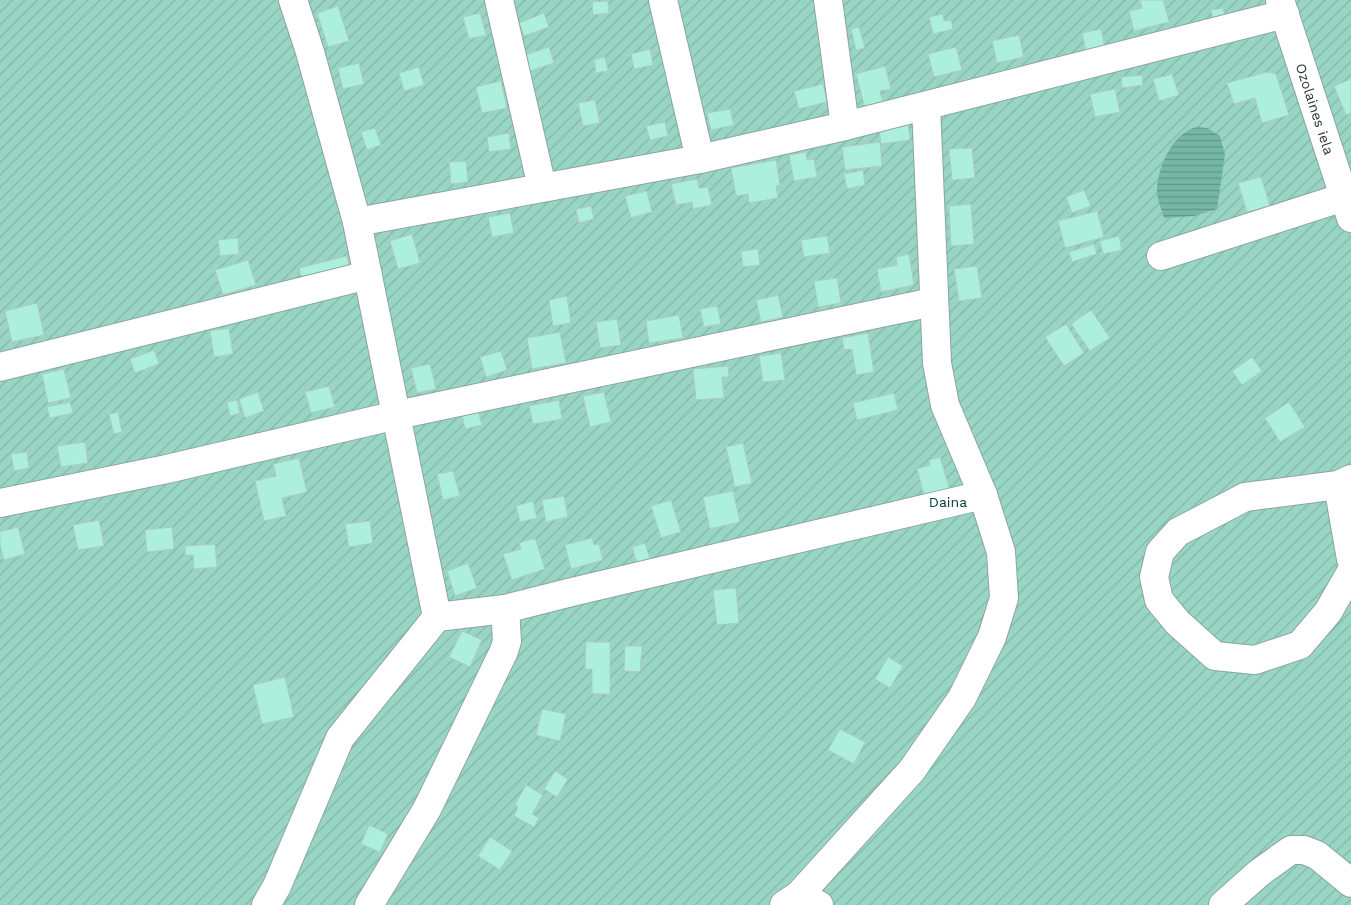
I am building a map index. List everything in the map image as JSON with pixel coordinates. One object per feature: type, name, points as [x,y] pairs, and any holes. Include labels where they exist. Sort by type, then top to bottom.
[{"type":"street","points":[[293,0],[310,52],[358,222],[437,617]]},
{"type":"street","points":[[499,0],[542,187]]},
{"type":"street","points":[[663,0],[700,158]]},
{"type":"street","points":[[828,0],[845,126]]},
{"type":"street","points":[[358,222],[700,158],[845,126],[926,106],[1282,7]]},
{"type":"street","name":"Ozolaines iela","points":[[1282,7],[1348,208]]},
{"type":"street","points":[[801,902],[912,770],[962,698],[992,637],[1004,598],[1001,552],[983,495],[945,404],[937,364],[926,106]]},
{"type":"street","points":[[1161,256],[1348,208]]},
{"type":"street","points":[[0,367],[368,275]]},
{"type":"street","points":[[0,503],[176,467],[397,415],[933,302]]},
{"type":"street","points":[[1351,559],[1345,482],[1245,497],[1178,532],[1160,552],[1154,577],[1160,600],[1178,623],[1215,656],[1255,660],[1300,645],[1328,612],[1351,572]]},
{"type":"street","points":[[266,905],[277,886],[340,738],[437,617],[506,609],[983,495]]},
{"type":"street","points":[[369,905],[426,809],[504,651],[507,640],[506,609]]},
{"type":"street","points":[[1223,905],[1259,872],[1290,850],[1304,850],[1317,855],[1351,883]]},
{"type":"green space","name":"Daina","points":[[0,0],[1351,0],[1351,905],[0,905]]},
{"type":"shaded area","points":[[1197,127],[1207,128],[1220,136],[1225,155],[1217,209],[1194,216],[1164,218],[1157,194],[1159,174],[1167,153],[1173,144],[1188,130]]},
{"type":"building","points":[[1140,0],[1163,0],[1169,22],[1134,31],[1129,11],[1142,8]]},
{"type":"building","points":[[608,1],[609,13],[593,15],[592,2]]},
{"type":"building","points":[[338,6],[349,41],[328,47],[317,13]]},
{"type":"building","points":[[1223,8],[1226,20],[1214,23],[1211,10]]},
{"type":"building","points":[[480,13],[486,35],[469,39],[463,17]]},
{"type":"building","points":[[544,13],[549,27],[524,36],[519,23]]},
{"type":"building","points":[[943,14],[944,21],[951,20],[953,29],[933,34],[929,17]]},
{"type":"building","points":[[859,27],[865,48],[856,50],[851,29]]},
{"type":"building","points":[[1101,29],[1105,48],[1086,52],[1082,33]]},
{"type":"building","points":[[1019,35],[1024,57],[997,63],[992,41]]},
{"type":"building","points":[[549,47],[554,63],[530,71],[525,55]]},
{"type":"building","points":[[956,47],[962,70],[934,77],[928,54]]},
{"type":"building","points":[[650,49],[653,65],[634,69],[631,54]]},
{"type":"building","points":[[605,57],[608,71],[596,73],[594,60]]},
{"type":"building","points":[[359,63],[364,84],[343,89],[338,68]]},
{"type":"building","points":[[885,66],[891,89],[880,91],[883,103],[865,108],[856,74]]},
{"type":"building","points":[[419,67],[424,85],[404,91],[399,73]]},
{"type":"building","points":[[1267,72],[1276,74],[1289,115],[1262,123],[1255,98],[1234,104],[1227,83]]},
{"type":"building","points":[[1172,74],[1179,95],[1159,101],[1153,79]]},
{"type":"building","points":[[1142,75],[1143,85],[1122,88],[1121,77]]},
{"type":"building","points":[[1351,79],[1351,113],[1346,115],[1334,86]]},
{"type":"building","points":[[501,81],[507,108],[482,113],[476,87]]},
{"type":"building","points":[[823,84],[827,102],[799,109],[794,91]]},
{"type":"building","points":[[1115,89],[1120,112],[1095,117],[1090,94]]},
{"type":"building","points":[[595,100],[600,123],[583,126],[578,103]]},
{"type":"building","points":[[730,109],[734,125],[711,130],[707,113]]},
{"type":"building","points":[[665,122],[668,136],[650,140],[646,126]]},
{"type":"building","points":[[908,123],[910,140],[881,144],[879,127]]},
{"type":"building","points":[[375,128],[381,145],[367,150],[361,132]]},
{"type":"building","points":[[509,133],[511,149],[489,152],[487,137]]},
{"type":"building","points":[[880,142],[882,166],[845,170],[842,147]]},
{"type":"building","points":[[972,148],[975,178],[952,180],[949,149]]},
{"type":"building","points":[[806,152],[807,160],[814,159],[817,177],[794,181],[789,155]]},
{"type":"building","points":[[776,160],[780,185],[776,186],[778,198],[749,203],[748,194],[736,196],[731,168]]},
{"type":"building","points":[[466,161],[468,182],[451,184],[449,162]]},
{"type":"building","points":[[863,170],[865,185],[847,189],[844,174]]},
{"type":"building","points":[[1261,177],[1270,206],[1247,212],[1238,183]]},
{"type":"building","points":[[697,179],[699,188],[708,187],[712,205],[693,209],[692,202],[676,205],[671,184]]},
{"type":"building","points":[[1084,190],[1091,206],[1072,213],[1066,197]]},
{"type":"building","points":[[647,191],[652,212],[631,218],[625,196]]},
{"type":"building","points":[[971,204],[974,244],[951,246],[949,206]]},
{"type":"building","points":[[591,206],[594,219],[579,223],[576,209]]},
{"type":"building","points":[[1097,211],[1104,237],[1065,248],[1058,221]]},
{"type":"building","points":[[510,213],[514,233],[492,237],[488,217]]},
{"type":"building","points":[[412,234],[420,263],[398,269],[390,241]]},
{"type":"building","points":[[827,236],[830,253],[804,257],[801,240]]},
{"type":"building","points":[[1119,236],[1122,250],[1103,254],[1100,241]]},
{"type":"building","points":[[238,238],[239,254],[220,256],[218,240]]},
{"type":"building","points":[[1094,244],[1097,254],[1072,262],[1069,252]]},
{"type":"building","points":[[758,249],[760,265],[743,267],[741,251]]},
{"type":"building","points":[[909,254],[914,285],[881,292],[877,269],[897,265],[896,257]]},
{"type":"building","points":[[347,256],[351,273],[303,285],[299,268]]},
{"type":"building","points":[[248,260],[256,285],[223,295],[215,270]]},
{"type":"building","points":[[977,266],[982,298],[959,301],[954,269]]},
{"type":"building","points":[[837,278],[841,303],[818,307],[814,281]]},
{"type":"building","points":[[778,295],[783,317],[761,322],[756,300]]},
{"type":"building","points":[[567,296],[571,323],[553,326],[549,300]]},
{"type":"building","points":[[37,303],[44,335],[12,342],[5,311]]},
{"type":"building","points":[[717,306],[721,324],[704,327],[700,309]]},
{"type":"building","points":[[1091,310],[1110,338],[1090,351],[1071,324]]},
{"type":"building","points":[[679,315],[683,338],[649,343],[646,321]]},
{"type":"building","points":[[617,319],[621,345],[600,348],[596,322]]},
{"type":"building","points":[[1066,324],[1084,353],[1064,366],[1045,337]]},
{"type":"building","points":[[229,328],[233,354],[214,357],[210,331]]},
{"type":"building","points":[[560,332],[566,363],[532,369],[527,338]]},
{"type":"building","points":[[868,333],[874,372],[856,375],[852,349],[844,350],[842,338]]},
{"type":"building","points":[[154,350],[159,364],[135,373],[130,359]]},
{"type":"building","points":[[501,351],[507,370],[486,377],[480,357]]},
{"type":"building","points":[[781,353],[785,380],[763,382],[759,356]]},
{"type":"building","points":[[1252,357],[1262,371],[1242,385],[1232,371]]},
{"type":"building","points":[[430,364],[436,389],[417,393],[411,368]]},
{"type":"building","points":[[728,366],[729,377],[722,377],[724,398],[696,400],[693,369]]},
{"type":"building","points":[[64,369],[71,398],[48,403],[42,374]]},
{"type":"building","points":[[329,386],[335,407],[311,413],[305,392]]},
{"type":"building","points":[[258,392],[264,411],[245,418],[239,399]]},
{"type":"building","points":[[604,392],[611,422],[590,427],[583,396]]},
{"type":"building","points":[[894,393],[898,410],[857,420],[853,403]]},
{"type":"building","points":[[237,400],[240,413],[230,416],[227,402]]},
{"type":"building","points":[[559,400],[562,419],[533,424],[529,406]]},
{"type":"building","points":[[70,402],[73,413],[50,418],[47,407]]},
{"type":"building","points":[[1289,402],[1305,427],[1280,442],[1265,418]]},
{"type":"building","points":[[478,410],[482,425],[465,429],[462,414]]},
{"type":"building","points":[[118,412],[122,432],[114,434],[109,414]]},
{"type":"building","points":[[85,442],[88,463],[61,467],[57,446]]},
{"type":"building","points":[[743,443],[752,483],[735,487],[726,447]]},
{"type":"building","points":[[27,452],[29,468],[14,471],[11,454]]},
{"type":"building","points":[[940,457],[950,491],[925,498],[917,469],[930,465],[929,460]]},
{"type":"building","points":[[299,458],[307,492],[282,498],[286,516],[264,521],[255,481],[276,476],[273,464]]},
{"type":"building","points":[[453,471],[460,496],[443,500],[437,474]]},
{"type":"building","points":[[733,491],[740,522],[710,529],[703,497]]},
{"type":"building","points":[[564,496],[568,517],[546,522],[542,500]]},
{"type":"building","points":[[671,500],[681,532],[661,538],[651,506]]},
{"type":"building","points":[[533,501],[537,518],[520,522],[516,506]]},
{"type":"building","points":[[99,520],[104,546],[78,550],[73,525]]},
{"type":"building","points":[[370,521],[373,543],[349,547],[345,524]]},
{"type":"building","points":[[18,527],[25,554],[4,560],[0,545],[0,532]]},
{"type":"building","points":[[172,527],[174,549],[147,552],[145,530]]},
{"type":"building","points":[[535,538],[545,569],[512,580],[503,554],[521,549],[519,543]]},
{"type":"building","points":[[592,538],[594,545],[599,544],[603,560],[571,569],[565,545]]},
{"type":"building","points":[[645,543],[651,562],[638,566],[632,547]]},
{"type":"building","points":[[215,544],[217,567],[194,569],[193,555],[185,555],[185,546]]},
{"type":"building","points":[[468,563],[477,588],[455,596],[447,571]]},
{"type":"building","points":[[736,588],[739,623],[717,625],[713,590]]},
{"type":"building","points":[[462,631],[482,640],[470,667],[449,657]]},
{"type":"building","points":[[586,642],[610,642],[610,694],[592,694],[592,669],[585,669]]},
{"type":"building","points":[[625,646],[642,646],[640,672],[624,671]]},
{"type":"building","points":[[888,657],[903,666],[890,688],[875,679]]},
{"type":"building","points":[[285,677],[294,717],[262,724],[253,685]]},
{"type":"building","points":[[542,709],[566,714],[560,741],[536,735]]},
{"type":"building","points":[[840,729],[865,742],[854,764],[828,750]]},
{"type":"building","points":[[555,771],[568,779],[557,797],[544,789]]},
{"type":"building","points":[[526,785],[543,795],[532,814],[539,818],[534,827],[514,816],[518,807],[515,804]]},
{"type":"building","points":[[369,825],[388,834],[380,852],[361,844]]},
{"type":"building","points":[[490,837],[512,851],[500,870],[478,856]]}]
